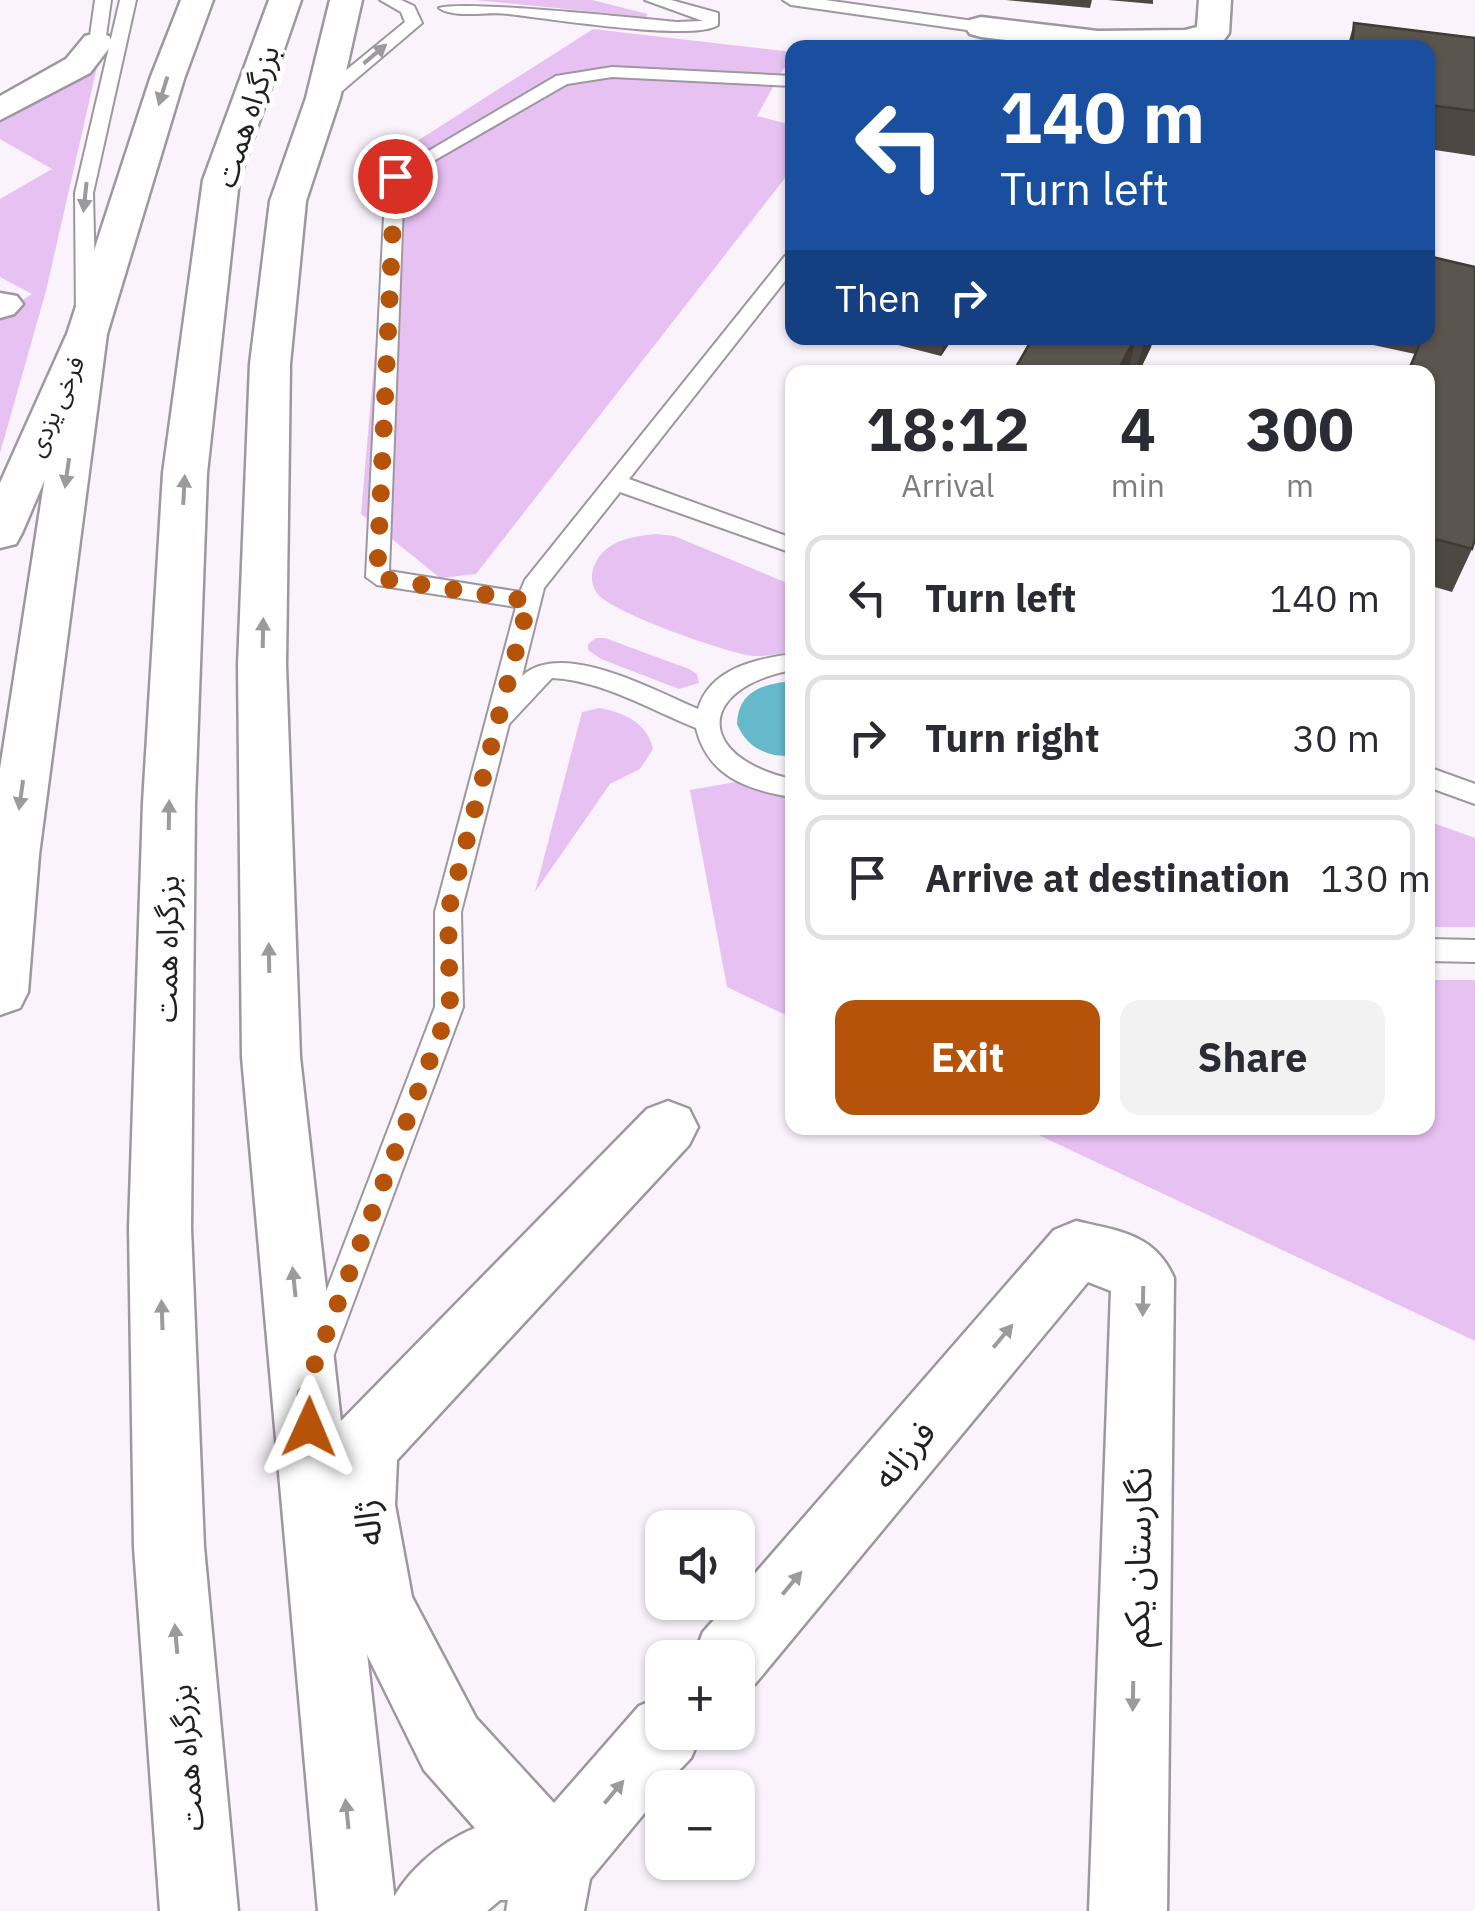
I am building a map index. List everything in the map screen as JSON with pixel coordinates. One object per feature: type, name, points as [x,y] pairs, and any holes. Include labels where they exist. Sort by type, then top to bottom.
[{"type":"main road","points":[[0,992],[12,855],[87,334],[167,78],[197,0]]},
{"type":"main road","name":"بزرگراه همت","points":[[199,1911],[169,1546],[160,1228],[169,803],[185,472],[220,180],[285,0]]},
{"type":"main road","points":[[1189,40],[1214,33],[1215,0]]},
{"type":"main road","points":[[357,1911],[271,1057],[262,665],[270,364],[288,201],[323,98],[377,1]]},
{"type":"main road","points":[[981,28],[1103,40]]},
{"type":"main road","points":[[0,110],[78,66],[97,43]]},
{"type":"main road","name":"فرخی یزدی","points":[[0,533],[87,334]]},
{"type":"main road","name":"ژاله","points":[[550,1886],[450,1744],[378,1606],[361,1505],[364,1446],[668,1127]]},
{"type":"main road","name":"فرزانه","points":[[744,1640],[1076,1250]]},
{"type":"main road","name":"نگارستان یکم","points":[[1076,1250],[1122,1261],[1143,1278],[1128,1911]]},
{"type":"main road","points":[[426,1911],[486,1862],[550,1886],[652,1750]]},
{"type":"lane","points":[[97,43],[103,0]]},
{"type":"lane","points":[[87,334],[84,194],[128,0]]},
{"type":"lane","points":[[377,1],[447,8],[491,7],[677,27],[710,25],[712,16],[654,0]]},
{"type":"lane","points":[[791,0],[981,28]]},
{"type":"lane","points":[[377,1],[408,8],[414,23]]},
{"type":"lane","points":[[323,98],[414,23],[447,8]]},
{"type":"lane","points":[[529,601],[377,578],[395,176],[562,80],[629,72],[785,81]]},
{"type":"lane","points":[[305,1390],[450,1007],[448,912],[533,586],[785,269]]},
{"type":"lane","points":[[616,482],[785,543]]},
{"type":"lane","points":[[785,663],[744,672],[723,686],[710,703],[705,722],[708,742],[720,760],[739,775],[764,785],[785,787]]},
{"type":"lane","points":[[496,726],[534,678],[549,668],[575,671],[705,722]]},
{"type":"lane","points":[[1435,779],[1475,794]]},
{"type":"lane","points":[[1435,950],[1475,951]]},
{"type":"shaded area","points":[[474,0],[592,0],[648,14],[646,17]]},
{"type":"shaded area","points":[[593,29],[785,51],[785,68],[757,116],[785,123],[785,178],[476,574],[440,578],[361,514],[392,157]]},
{"type":"shaded area","points":[[97,67],[46,291],[0,453],[0,314],[32,294],[0,277],[0,199],[52,169],[0,139],[0,123]]},
{"type":"shaded area","points":[[639,536],[674,536],[785,582],[785,653],[759,656],[740,653],[669,630],[605,600],[596,592],[593,569],[607,549]]},
{"type":"shaded area","points":[[596,638],[689,669],[697,674],[699,683],[679,689],[601,659],[588,650],[588,644]]},
{"type":"shaded area","points":[[599,708],[633,720],[646,732],[653,749],[640,769],[610,784],[535,892],[582,712]]},
{"type":"shaded area","points":[[735,782],[785,795],[785,1015],[727,987],[690,790]]},
{"type":"shaded area","points":[[1435,824],[1475,838],[1475,927],[1435,927]]},
{"type":"shaded area","points":[[1435,980],[1475,980],[1475,1341],[1039,1135],[1435,1135]]},
{"type":"water","points":[[785,682],[785,756],[759,749],[746,739],[737,724],[745,699],[765,686]]},
{"type":"building","points":[[1354,23],[1475,38],[1475,111],[1435,106],[1435,40],[1353,40]]},
{"type":"building","points":[[1435,258],[1475,267],[1472,549],[1435,539],[1435,365],[1411,365],[1419,345],[1435,345]]},
{"type":"building","points":[[1029,345],[1131,345],[1121,365],[1017,365]]},
{"type":"route","points":[[309,1427],[305,1390],[450,1007],[448,912],[529,601],[377,578],[395,176]]}]
